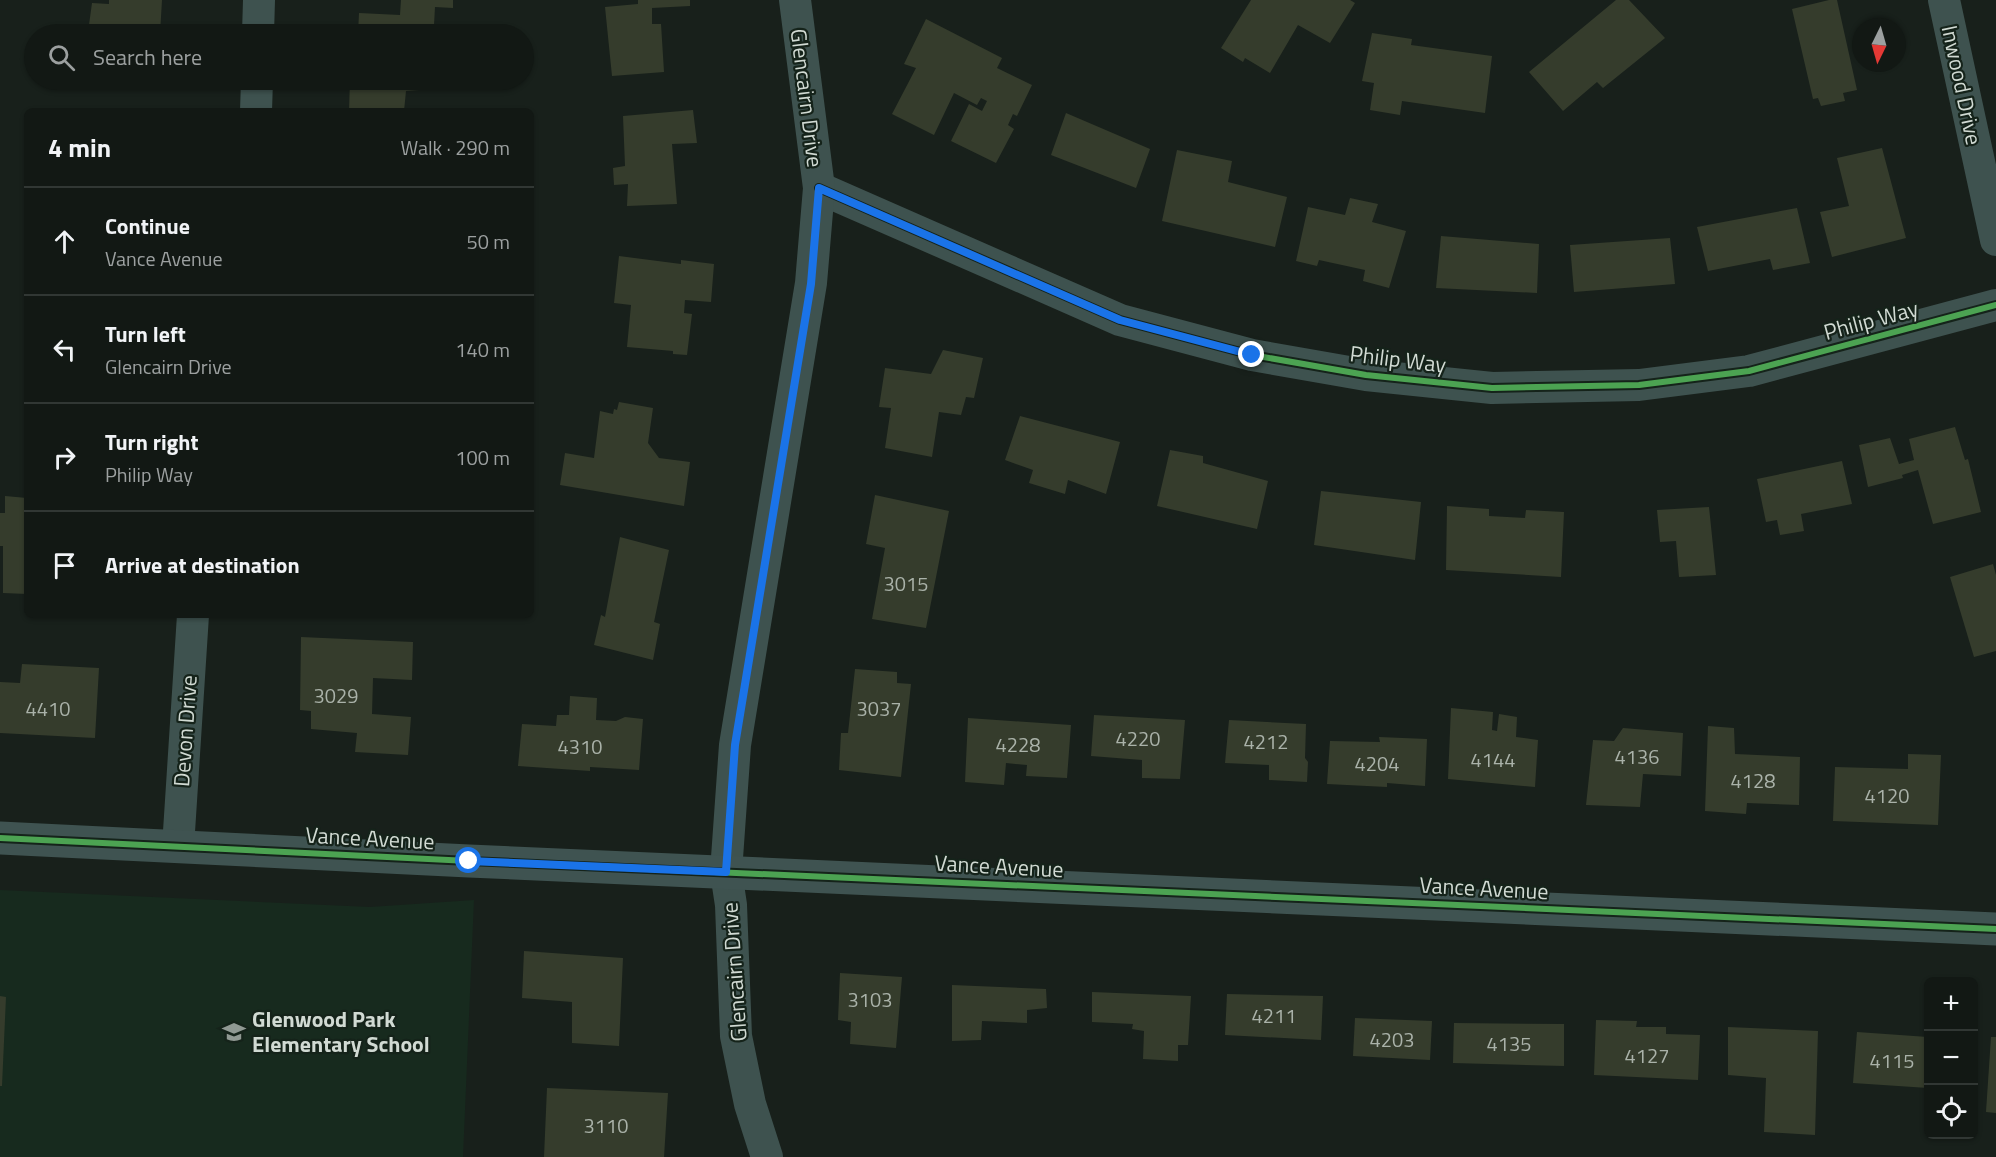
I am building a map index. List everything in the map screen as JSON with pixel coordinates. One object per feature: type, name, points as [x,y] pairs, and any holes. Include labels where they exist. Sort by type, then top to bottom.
[{"type":"street","points":[[258,24],[259,0]]},
{"type":"street","name":"Glencairn Drive","points":[[767,1157],[750,1104],[736,1036],[731,905],[726,872],[735,745],[811,284],[819,188],[795,0]]},
{"type":"street","name":"Inwood Drive","points":[[1944,0],[1996,240]]},
{"type":"street","points":[[256,108],[257,90]]},
{"type":"street","name":"Philip Way","points":[[819,188],[1120,320],[1252,355],[1366,375],[1492,388],[1640,385],[1749,371],[1996,305]]},
{"type":"street","name":"Devon Drive","points":[[178,847],[193,618]]},
{"type":"street","name":"Vance Avenue","points":[[0,838],[1996,929]]},
{"type":"shaded area","name":"Glenwood Park Elementary School","points":[[0,890],[370,907],[474,900],[463,1157],[0,1157]]},
{"type":"building","points":[[109,0],[162,0],[161,24],[89,24],[92,3],[109,4]]},
{"type":"building","points":[[401,0],[453,0],[453,8],[435,7],[434,24],[358,24],[359,13],[400,15]]},
{"type":"building","points":[[638,0],[690,0],[690,6],[652,8],[652,24],[661,24],[664,72],[612,76],[605,7],[638,4]]},
{"type":"building","points":[[1251,0],[1350,0],[1355,3],[1330,43],[1298,25],[1270,73],[1245,58],[1243,62],[1221,48]]},
{"type":"building","points":[[1616,0],[1629,0],[1665,38],[1603,88],[1597,82],[1563,111],[1529,72]]},
{"type":"building","points":[[1837,0],[1857,90],[1843,93],[1845,101],[1821,106],[1818,98],[1813,99],[1792,9]]},
{"type":"building","points":[[926,19],[1002,58],[997,68],[1032,85],[1017,116],[1013,114],[1008,125],[1014,129],[996,163],[951,141],[969,104],[982,111],[987,101],[981,98],[977,105],[954,93],[934,135],[892,114],[916,68],[904,64]]},
{"type":"building","points":[[1372,33],[1412,39],[1411,45],[1492,56],[1485,113],[1402,101],[1400,115],[1370,110],[1374,83],[1362,81]]},
{"type":"building","points":[[350,90],[419,90],[406,91],[404,108],[349,108]]},
{"type":"building","points":[[693,110],[697,143],[672,144],[677,204],[627,206],[628,184],[614,185],[613,168],[625,166],[623,116]]},
{"type":"building","points":[[1066,113],[1150,149],[1136,188],[1051,155]]},
{"type":"building","points":[[1882,148],[1906,238],[1832,257],[1820,212],[1849,206],[1837,158]]},
{"type":"building","points":[[1177,150],[1232,161],[1228,182],[1287,197],[1275,247],[1162,221]]},
{"type":"building","points":[[1350,198],[1378,204],[1372,222],[1406,231],[1389,288],[1363,281],[1365,270],[1319,260],[1317,266],[1296,261],[1308,207],[1345,215]]},
{"type":"building","points":[[1797,208],[1810,263],[1773,270],[1770,259],[1708,271],[1697,227]]},
{"type":"building","points":[[1441,236],[1539,244],[1537,293],[1436,288]]},
{"type":"building","points":[[1670,238],[1675,284],[1574,292],[1570,245]]},
{"type":"building","points":[[619,256],[681,264],[681,260],[714,264],[711,302],[685,300],[684,313],[692,314],[687,355],[673,354],[673,351],[627,347],[631,305],[614,303]]},
{"type":"building","points":[[943,350],[983,358],[974,398],[966,397],[961,415],[939,412],[932,457],[885,448],[891,408],[879,407],[885,368],[931,374]]},
{"type":"building","points":[[619,402],[653,408],[648,443],[659,458],[690,462],[684,506],[560,485],[565,453],[594,458],[600,411],[613,414]]},
{"type":"building","points":[[1020,416],[1120,442],[1106,494],[1068,480],[1065,494],[1029,483],[1033,470],[1005,460]]},
{"type":"building","points":[[1955,427],[1965,460],[1968,459],[1981,512],[1933,524],[1918,470],[1902,475],[1903,478],[1868,487],[1859,445],[1890,438],[1899,464],[1914,460],[1909,439]]},
{"type":"building","points":[[1170,450],[1203,456],[1203,463],[1268,481],[1257,529],[1157,506]]},
{"type":"building","points":[[1842,461],[1852,504],[1801,514],[1804,531],[1780,535],[1777,520],[1766,522],[1757,479]]},
{"type":"building","points":[[1321,491],[1421,502],[1415,560],[1314,545]]},
{"type":"building","points":[[875,495],[949,511],[926,628],[872,619],[885,548],[866,544]]},
{"type":"building","points":[[5,496],[24,498],[24,594],[3,593],[0,513],[5,513]]},
{"type":"building","points":[[1447,506],[1489,509],[1489,516],[1525,518],[1526,510],[1564,512],[1561,577],[1446,570]]},
{"type":"building","points":[[1709,507],[1716,575],[1679,577],[1676,541],[1660,542],[1657,510]]},
{"type":"building","points":[[620,537],[669,550],[654,622],[660,624],[653,660],[594,645],[601,615],[605,617]]},
{"type":"building","points":[[1993,564],[1996,575],[1996,651],[1974,657],[1950,577]]},
{"type":"building","points":[[301,637],[413,642],[412,680],[373,678],[372,714],[411,717],[408,755],[355,752],[357,733],[311,729],[311,711],[300,710]]},
{"type":"building","points":[[22,664],[99,668],[95,738],[0,733],[0,682],[20,683]]},
{"type":"building","points":[[855,669],[897,672],[897,683],[911,684],[901,777],[839,770],[841,733],[848,733]]},
{"type":"building","points":[[570,696],[597,698],[596,720],[616,721],[625,717],[643,719],[639,770],[590,767],[590,771],[518,766],[522,724],[556,726],[557,715],[569,715]]},
{"type":"building","points":[[1451,708],[1493,712],[1492,730],[1497,731],[1499,714],[1517,717],[1516,737],[1538,740],[1535,787],[1448,779]]},
{"type":"building","points":[[1094,715],[1185,720],[1180,779],[1142,778],[1142,760],[1091,756]]},
{"type":"building","points":[[968,718],[1071,725],[1067,778],[1026,776],[1027,765],[1006,763],[1004,785],[965,782]]},
{"type":"building","points":[[1229,720],[1306,724],[1307,782],[1269,780],[1269,765],[1225,763]]},
{"type":"building","points":[[1708,726],[1734,728],[1735,754],[1800,757],[1799,805],[1747,803],[1746,814],[1705,811]]},
{"type":"building","points":[[1623,728],[1683,733],[1681,776],[1643,774],[1640,807],[1586,805],[1593,740],[1614,741]]},
{"type":"building","points":[[1379,737],[1427,739],[1425,786],[1387,783],[1387,787],[1327,784],[1330,741],[1380,742]]},
{"type":"building","points":[[1908,754],[1941,755],[1938,825],[1833,821],[1835,767],[1908,769]]},
{"type":"building","points":[[524,951],[623,958],[619,1046],[572,1043],[572,1002],[522,998]]},
{"type":"building","points":[[840,973],[902,977],[896,1048],[850,1044],[851,1022],[838,1020]]},
{"type":"building","points":[[952,985],[1046,989],[1047,1008],[1027,1010],[1027,1023],[982,1021],[981,1040],[952,1041]]},
{"type":"building","points":[[1092,992],[1191,996],[1188,1045],[1178,1045],[1178,1061],[1143,1059],[1144,1031],[1132,1029],[1133,1024],[1092,1022]]},
{"type":"building","points":[[1227,994],[1323,996],[1321,1040],[1225,1035]]},
{"type":"building","points":[[0,996],[6,997],[2,1086],[0,1086]]},
{"type":"building","points":[[1355,1018],[1432,1021],[1430,1060],[1353,1056]]},
{"type":"building","points":[[1596,1020],[1637,1021],[1636,1027],[1666,1027],[1666,1034],[1700,1035],[1698,1080],[1594,1075]]},
{"type":"building","points":[[1454,1023],[1564,1024],[1564,1066],[1453,1063]]},
{"type":"building","points":[[1728,1027],[1818,1031],[1815,1135],[1764,1132],[1766,1078],[1728,1075]]},
{"type":"building","points":[[1857,1032],[1924,1037],[1924,1088],[1853,1083]]},
{"type":"building","points":[[1991,1037],[1996,1037],[1996,1113],[1986,1112]]},
{"type":"building","points":[[547,1088],[668,1093],[664,1157],[544,1157]]},
{"type":"cycle path","points":[[819,188],[1120,320],[1252,355],[1366,375],[1492,388],[1639,385],[1749,371],[1996,305]]},
{"type":"cycle path","points":[[0,838],[1996,929]]},
{"type":"place","name":"Glenwood Park Elementary School","points":[[234,1032]]},
{"type":"route","points":[[469,861],[726,872],[735,745],[811,284],[819,188],[1120,320],[1252,355]]}]
